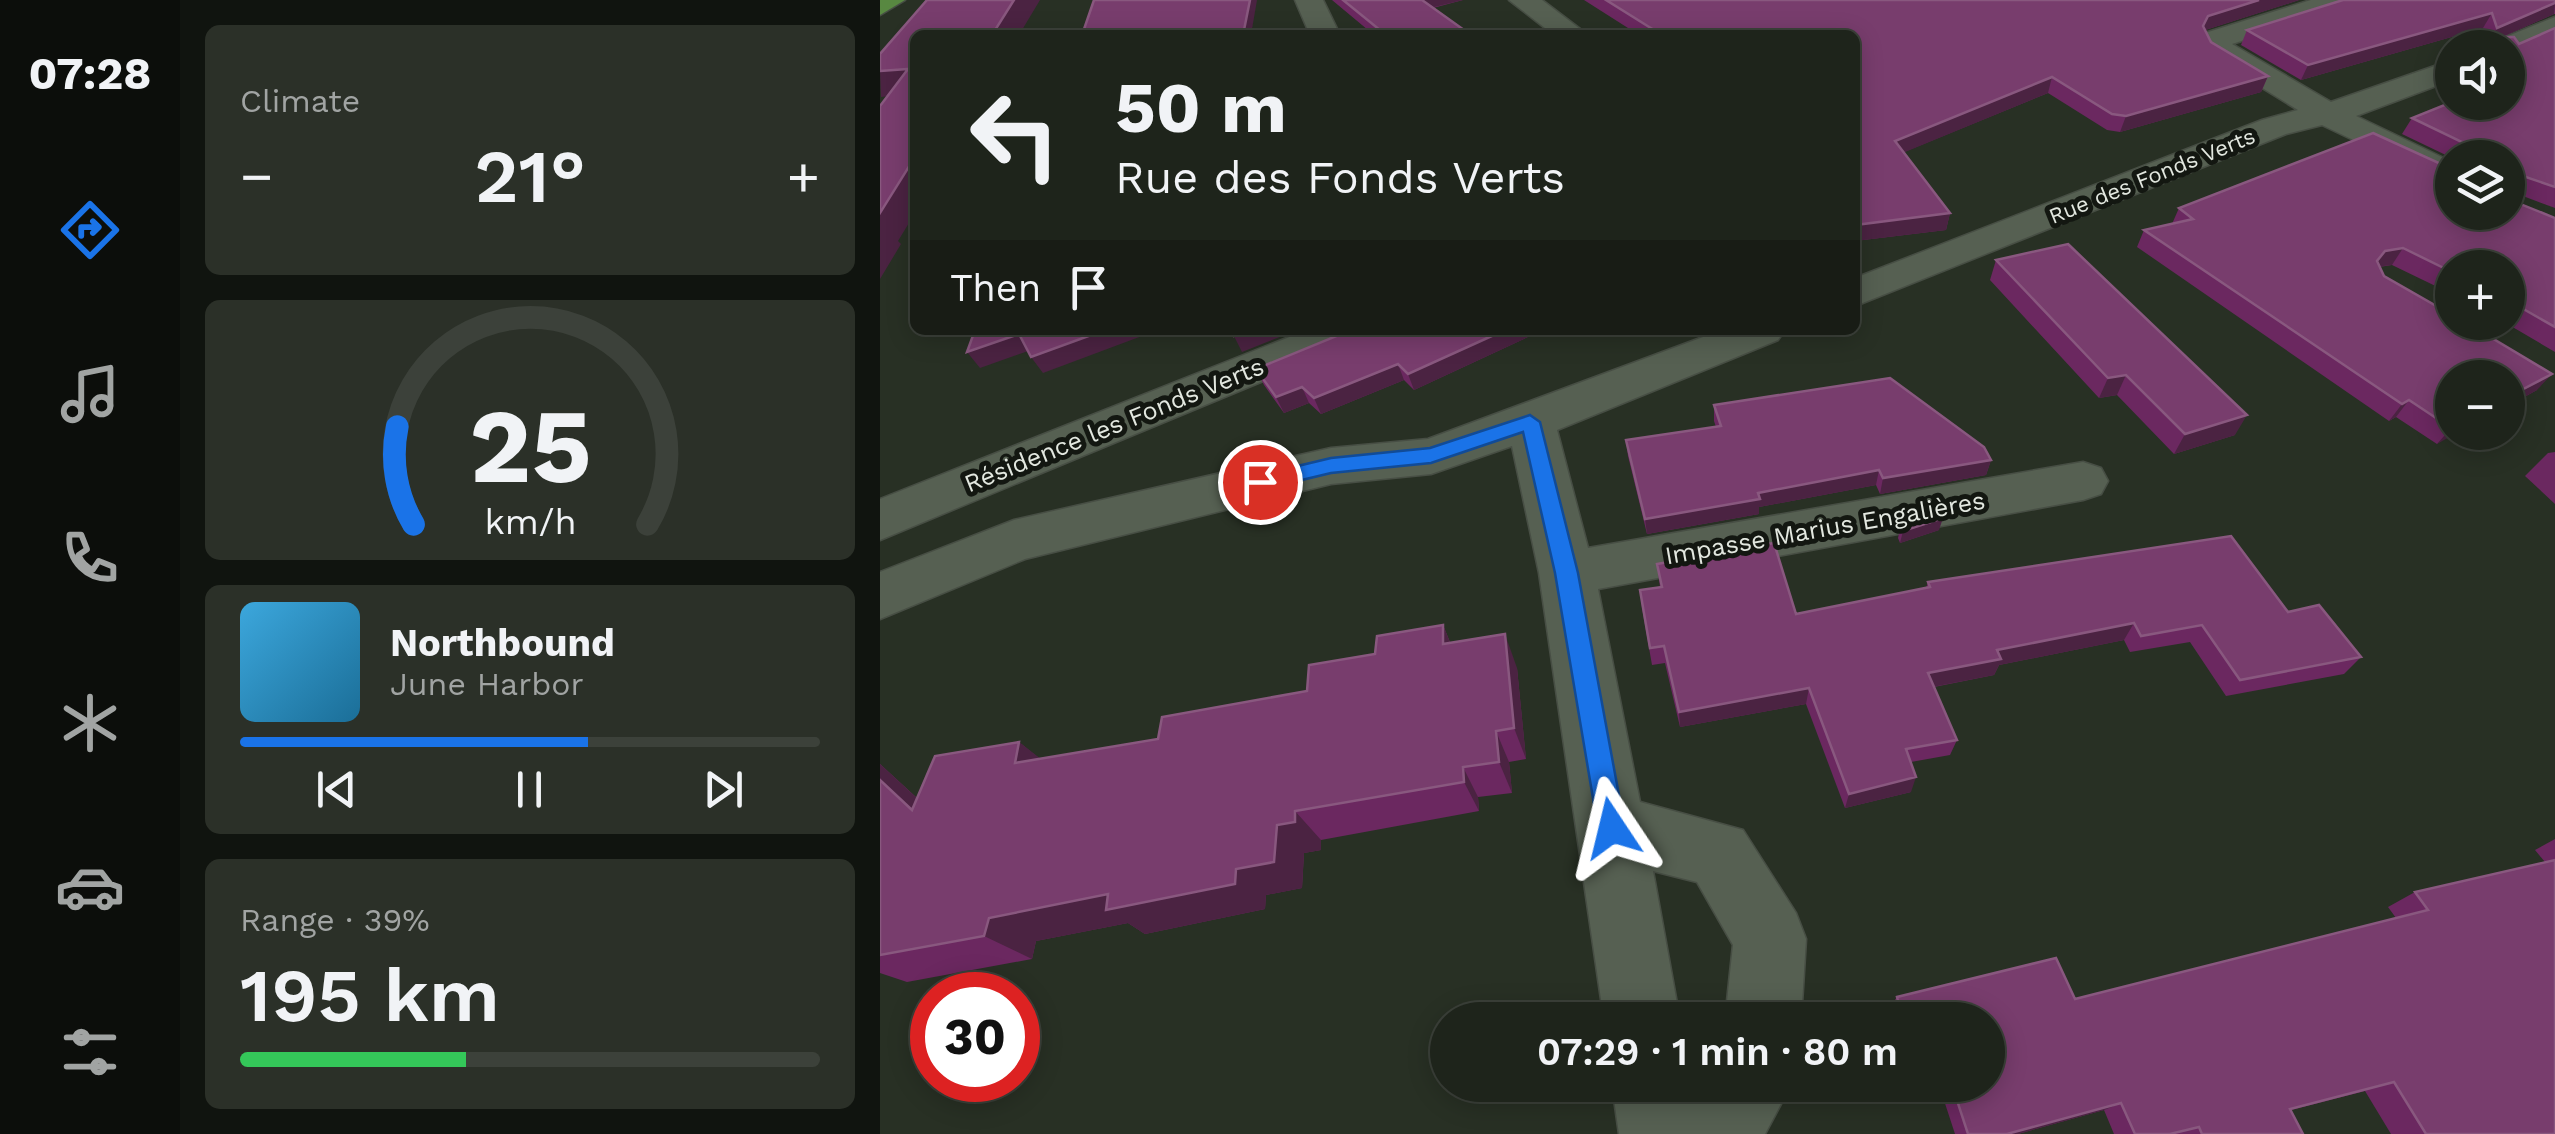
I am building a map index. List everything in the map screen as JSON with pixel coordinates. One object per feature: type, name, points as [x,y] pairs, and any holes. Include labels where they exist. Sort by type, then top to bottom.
[{"type":"main road","points":[[880,6],[891,0]]},
{"type":"street","points":[[1309,0],[1323,30]]},
{"type":"street","points":[[1523,0],[1567,30]]},
{"type":"street","points":[[2340,0],[2216,39],[2218,48],[2324,112],[2435,168]]},
{"type":"street","points":[[2525,39],[2555,26]]},
{"type":"street","name":"Rue des Fonds Verts","points":[[1860,292],[2274,127],[2362,104],[2435,76]]},
{"type":"street","name":"Résidence les Fonds Verts","points":[[880,520],[1336,335]]},
{"type":"street","points":[[880,596],[1014,541],[1331,466],[1431,456],[1530,422],[1750,335]]},
{"type":"street","points":[[1530,422],[1567,573],[1639,1002]]},
{"type":"street","name":"Impasse Marius Engalières","points":[[1567,573],[2083,481]]},
{"type":"street","points":[[1612,828],[1719,854],[1770,940],[1765,1002]]},
{"type":"street","points":[[1655,1102],[1660,1134]]},
{"type":"street","points":[[1716,1134],[1738,1102]]},
{"type":"building","points":[[927,0],[1014,0],[995,30],[910,30],[910,165],[880,213],[880,106],[908,69],[880,71],[880,54]]},
{"type":"building","points":[[1094,0],[1250,0],[1244,30],[1084,30]]},
{"type":"building","points":[[1343,0],[1422,0],[1464,30],[1380,30]]},
{"type":"building","points":[[1606,0],[2259,0],[2208,16],[2203,26],[2211,42],[2268,76],[2126,116],[2112,114],[2052,77],[1895,141],[1950,213],[1860,224],[1860,30],[1654,30]]},
{"type":"building","points":[[2343,0],[2555,3],[2497,28],[2492,13],[2308,65],[2247,30]]},
{"type":"building","points":[[2555,28],[2555,187],[2525,177],[2525,140],[2458,140],[2412,118],[2435,109],[2435,120],[2525,120],[2525,41]]},
{"type":"building","points":[[2373,133],[2435,161],[2435,230],[2525,230],[2525,206],[2555,218],[2555,327],[2525,310],[2525,250],[2435,250],[2435,264],[2403,248],[2385,251],[2377,261],[2384,276],[2435,305],[2435,340],[2495,340],[2552,374],[2525,388],[2525,360],[2435,360],[2435,417],[2409,400],[2402,404],[2144,230],[2193,219],[2179,208]]},
{"type":"building","points":[[2068,244],[2247,415],[2185,434],[2126,375],[2108,378],[1996,260]]},
{"type":"building","points":[[973,335],[1016,335],[967,352]]},
{"type":"building","points":[[1020,335],[1091,335],[1031,357]]},
{"type":"building","points":[[1339,335],[1494,335],[1408,374],[1398,364],[1314,398],[1302,387],[1276,397],[1256,369]]},
{"type":"building","points":[[1890,378],[1984,447],[1991,460],[1883,478],[1879,470],[1758,493],[1760,499],[1645,519],[1626,440],[1721,426],[1714,405]]},
{"type":"building","points":[[1943,518],[1903,531],[1901,526]]},
{"type":"building","points":[[2231,536],[2288,612],[2319,605],[2361,657],[2240,680],[2202,625],[2141,636],[2134,623],[1997,650],[2001,659],[1928,673],[1957,740],[1906,749],[1916,777],[1849,794],[1809,688],[1679,712],[1664,646],[1650,648],[1640,590],[1662,587],[1657,564],[1774,543],[1796,614],[1930,587],[1928,582]]},
{"type":"building","points":[[1443,625],[1443,644],[1505,634],[1514,728],[1496,731],[1499,762],[1463,767],[1464,782],[1295,811],[1295,822],[1277,825],[1274,862],[1236,869],[1235,884],[1106,910],[1108,894],[989,918],[984,936],[880,955],[880,780],[912,810],[935,756],[1019,742],[1015,763],[1158,739],[1162,717],[1307,691],[1309,665],[1375,654],[1377,636]]},
{"type":"building","points":[[2555,860],[2555,1134],[2426,1134],[2394,1082],[2290,1109],[2303,1134],[2202,1134],[2199,1127],[2170,1134],[2135,1134],[2121,1103],[2007,1134],[1968,1134],[1958,1102],[2005,1102],[2005,1002],[1898,1002],[1897,997],[2056,958],[2075,999],[2428,910],[2415,892]]},
{"type":"route","points":[[1260,482],[1331,466],[1431,456],[1530,422],[1567,573],[1612,828]]}]
